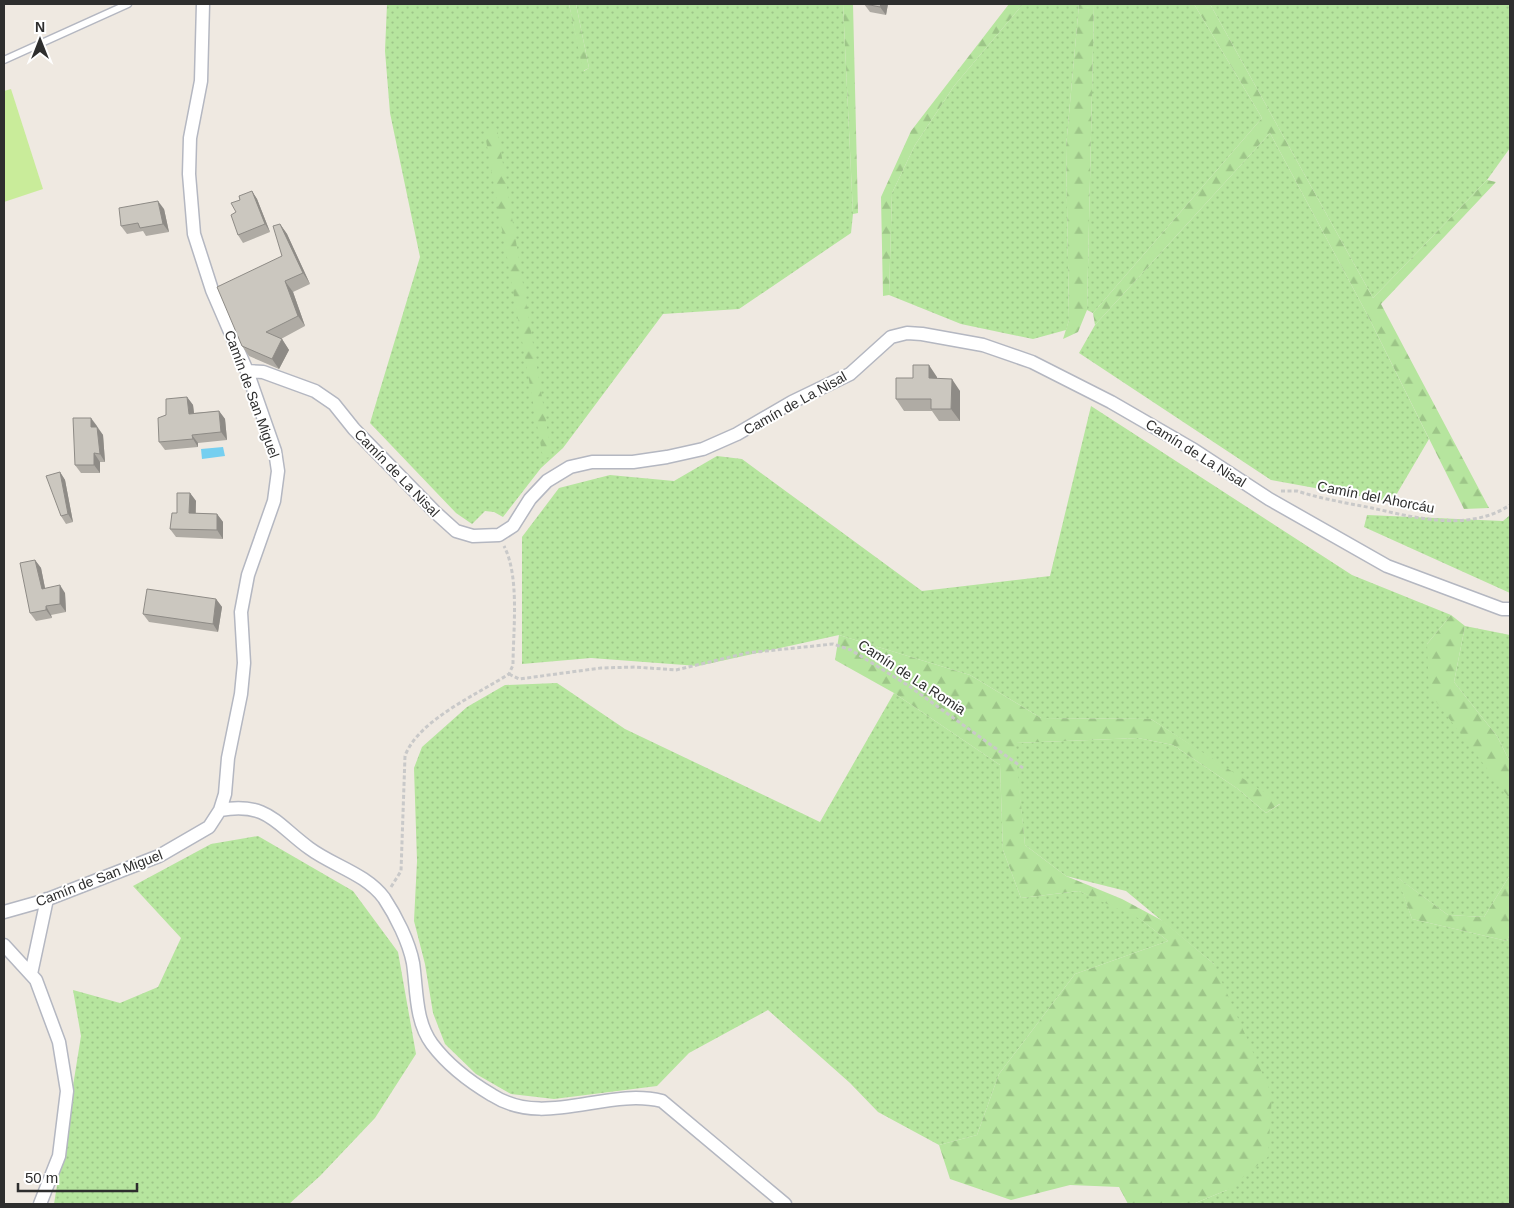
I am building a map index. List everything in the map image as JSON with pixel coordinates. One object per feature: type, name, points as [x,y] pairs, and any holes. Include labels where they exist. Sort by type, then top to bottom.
[{"type":"street","name":"Camín de San Miguel","points":[[4,912],[47,899],[159,856],[209,827],[220,810],[225,794],[228,758],[241,694],[244,663],[241,612],[248,575],[274,501],[277,486],[274,451],[247,371],[212,290],[194,234],[189,174],[190,138],[201,80],[203,4]]},
{"type":"street","name":"Camín de La Nisal","points":[[247,371],[263,372],[315,391],[334,404],[354,429],[456,531],[473,536],[499,535],[513,526],[530,499],[547,481],[570,467],[592,462],[633,462],[667,457],[703,449],[737,434],[792,402],[850,374],[891,337],[907,333],[983,345],[1032,362],[1111,402],[1194,450],[1269,499],[1386,566],[1502,609],[1510,609]]},
{"type":"street","points":[[220,810],[244,808],[261,811],[276,820],[310,848],[373,885],[395,916],[412,961],[420,1017],[431,1043],[448,1061],[493,1097],[525,1108],[568,1107],[638,1097],[662,1101],[671,1106],[698,1133],[726,1152],[785,1204]]},
{"type":"street","points":[[31,974],[47,899]]},
{"type":"street","points":[[4,946],[36,980],[59,1042],[67,1090],[59,1156],[40,1204]]},
{"type":"lane","points":[[4,60],[128,4]]},
{"type":"path","name":"Camín del Ahorcáu","points":[[1269,499],[1278,491],[1287,490],[1428,520],[1472,520],[1503,510],[1510,505]]},
{"type":"path","points":[[384,898],[401,871],[405,756],[408,747],[418,736],[454,706],[509,674],[513,665],[514,592],[508,553],[499,535]]},
{"type":"path","name":"Camín de La Romia","points":[[509,674],[519,679],[601,668],[635,666],[676,670],[747,653],[833,644],[851,650],[909,686],[1023,768]]},
{"type":"green space","points":[[387,4],[569,4],[584,71],[589,68],[576,4],[843,4],[853,214],[851,233],[739,309],[663,314],[563,448],[541,468],[503,517],[494,512],[485,511],[472,524],[456,513],[370,423],[420,257],[390,113],[385,51]]},
{"type":"green space","points":[[569,4],[576,4],[589,68],[583,71]]},
{"type":"green space","points":[[843,4],[853,4],[858,213],[853,214]]},
{"type":"green space","points":[[1009,4],[1023,4],[954,86],[915,145],[892,193],[889,295],[883,296],[881,197],[911,131]]},
{"type":"green space","points":[[1023,4],[1079,4],[1066,147],[1069,320],[1066,330],[1033,339],[961,324],[889,295],[892,193],[915,145],[954,86]]},
{"type":"green space","points":[[1079,4],[1094,4],[1087,310],[1078,332],[1063,339],[1069,320],[1066,147]]},
{"type":"green space","points":[[1094,4],[1194,4],[1262,118],[1093,313],[1087,310]]},
{"type":"green space","points":[[1194,4],[1210,4],[1373,298],[1487,180],[1496,182],[1381,304],[1489,508],[1464,509],[1368,316],[1270,133],[1095,325],[1093,313],[1262,118]]},
{"type":"green space","points":[[1210,4],[1510,4],[1510,148],[1487,180],[1373,298]]},
{"type":"green space","points":[[11,89],[43,189],[4,202],[4,91]]},
{"type":"green space","points":[[497,128],[552,457],[543,458],[484,129]]},
{"type":"green space","points":[[1270,133],[1368,316],[1429,439],[1392,502],[1271,480],[1079,353],[1095,325]]},
{"type":"green space","points":[[1091,406],[1352,575],[1451,615],[1427,644],[1510,799],[1510,875],[1484,917],[1448,915],[1398,878],[1412,919],[1507,941],[1510,934],[1510,1204],[1193,1204],[1227,1190],[1214,964],[1126,891],[1066,876],[1025,845],[1014,743],[1138,738],[1173,745],[1238,789],[1266,813],[1280,804],[1151,719],[1041,718],[970,675],[839,635],[698,666],[591,658],[522,664],[522,537],[559,488],[610,475],[674,481],[717,456],[742,459],[922,591],[1050,576]]},
{"type":"green space","points":[[1367,515],[1503,521],[1510,515],[1510,593],[1364,527]]},
{"type":"green space","points":[[1451,615],[1465,626],[1454,682],[1497,736],[1510,762],[1510,799],[1429,692],[1427,644]]},
{"type":"green space","points":[[1465,626],[1510,635],[1510,762],[1497,736],[1454,682]]},
{"type":"green space","points":[[839,635],[970,675],[1041,718],[1151,719],[1281,803],[1266,813],[1238,789],[1173,745],[1138,738],[1015,743],[1025,845],[1066,876],[1122,899],[1163,921],[1214,964],[1272,1095],[1268,1157],[1227,1190],[1193,1204],[1128,1204],[1119,1187],[1070,1185],[1011,1200],[950,1179],[939,1145],[977,1135],[999,1074],[1075,974],[1168,941],[1140,919],[1079,891],[1021,898],[1003,850],[1000,765],[894,693],[835,660]]},
{"type":"green space","points":[[557,683],[625,729],[820,822],[894,693],[1000,765],[1003,850],[1021,898],[1079,891],[1134,914],[1168,941],[1075,974],[999,1074],[977,1135],[939,1145],[878,1112],[850,1083],[768,1010],[689,1053],[657,1086],[554,1099],[511,1094],[476,1074],[445,1044],[433,1013],[425,964],[414,921],[417,861],[414,768],[422,747],[467,707],[505,685]]},
{"type":"green space","points":[[258,836],[353,891],[398,952],[416,1054],[375,1118],[320,1176],[289,1204],[54,1204],[81,1036],[73,990],[120,1003],[158,987],[181,938],[133,886],[211,844]]},
{"type":"green space","points":[[1510,875],[1510,934],[1507,941],[1412,919],[1397,877],[1448,915],[1484,917]]},
{"type":"water","points":[[223,447],[225,456],[202,459],[201,449]]},
{"type":"building","points":[[865,4],[881,4],[880,7]]},
{"type":"building","points":[[252,191],[265,224],[238,235],[231,215],[236,212],[231,203],[240,200],[239,196]]},
{"type":"building","points":[[158,201],[163,224],[140,228],[138,223],[121,226],[119,208]]},
{"type":"building","points":[[280,224],[303,273],[285,281],[298,316],[266,332],[282,339],[272,359],[242,346],[217,287],[282,256],[273,226]]},
{"type":"building","points":[[913,365],[929,365],[929,378],[952,379],[951,409],[931,409],[931,399],[896,399],[896,378],[913,378]]},
{"type":"building","points":[[187,397],[189,414],[219,411],[221,432],[192,435],[193,439],[159,442],[158,418],[166,415],[166,399]]},
{"type":"building","points":[[73,418],[91,418],[91,427],[97,427],[100,454],[94,453],[94,465],[75,465]]},
{"type":"building","points":[[60,472],[68,514],[61,516],[46,476]]},
{"type":"building","points":[[177,493],[190,493],[189,513],[217,514],[217,530],[170,529],[172,513],[177,513]]},
{"type":"building","points":[[35,560],[42,589],[60,585],[60,604],[46,606],[46,610],[30,613],[20,563]]},
{"type":"building","points":[[147,589],[216,599],[213,624],[143,614]]}]
